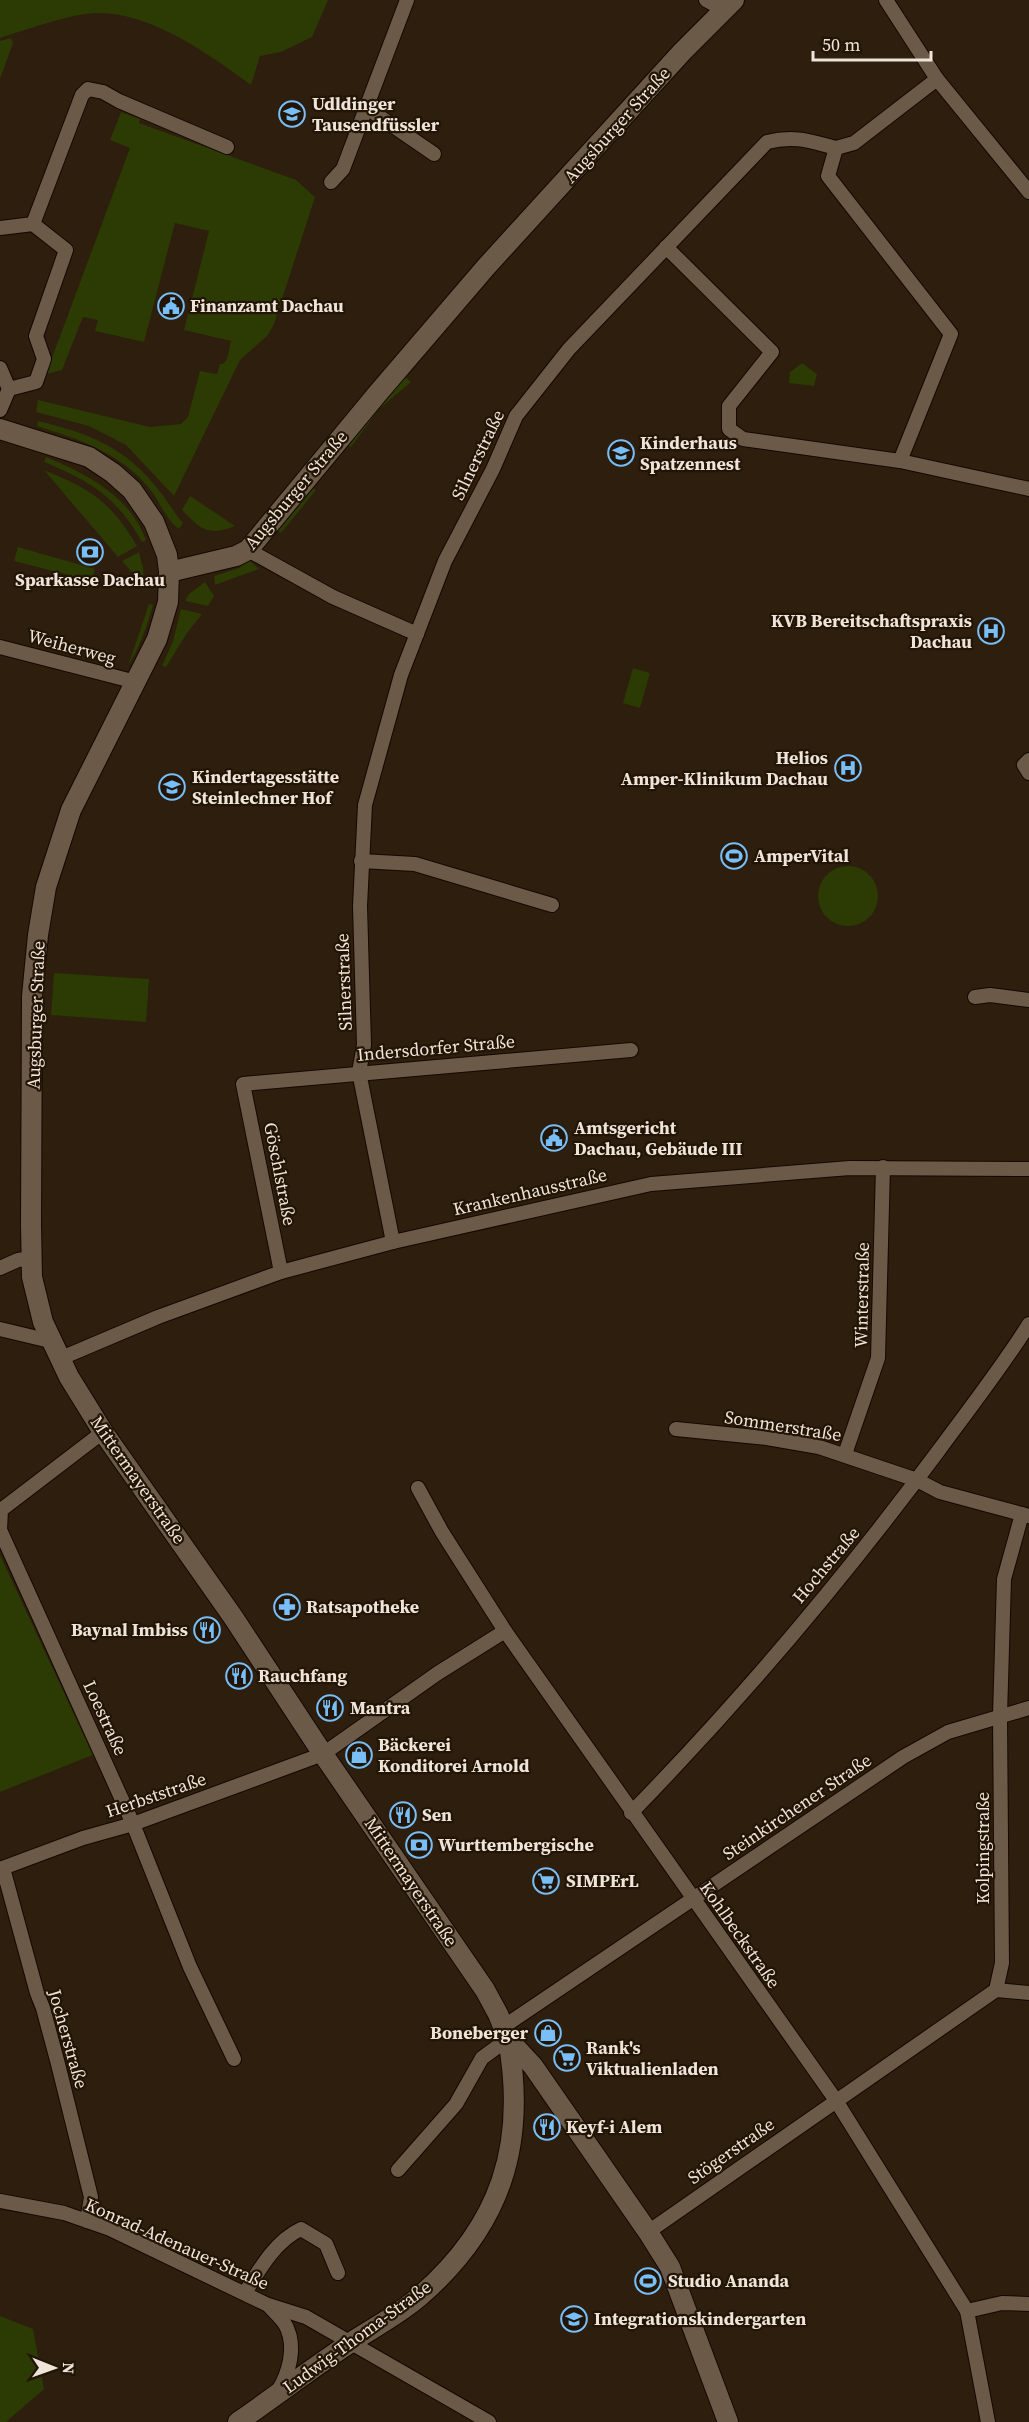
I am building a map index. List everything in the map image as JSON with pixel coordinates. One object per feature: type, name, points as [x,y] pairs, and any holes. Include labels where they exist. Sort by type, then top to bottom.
[{"type":"main road","name":"Augsburger Straße","points":[[59,1359],[50,1341],[36,1295],[31,1258],[32,996],[38,935],[46,887],[71,810],[157,639],[166,611],[169,572],[236,556],[248,550],[486,267],[721,3]]},
{"type":"main road","points":[[0,429],[89,457],[113,473],[132,490],[154,522],[166,555],[169,572]]},
{"type":"main road","name":"Mittermayerstraße","points":[[59,1359],[103,1432],[233,1617],[323,1754],[485,1990],[505,2033],[533,2066],[648,2232],[670,2267],[728,2422]]},
{"type":"main road","name":"Ludwig-Thoma-Straße","points":[[238,2422],[418,2298],[457,2259],[477,2234],[504,2174],[513,2133],[514,2090],[505,2033]]},
{"type":"street","points":[[331,182],[343,169],[407,0]]},
{"type":"street","points":[[886,0],[937,79],[1029,192]]},
{"type":"street","points":[[900,461],[951,334],[828,176],[836,148],[854,143],[937,79]]},
{"type":"street","points":[[33,224],[82,95],[88,89],[104,92],[118,101],[227,147]]},
{"type":"street","points":[[367,108],[434,154]]},
{"type":"street","name":"Silnerstraße","points":[[393,1242],[359,1072],[364,1045],[360,906],[365,805],[401,675],[451,548],[493,470],[516,416],[569,349],[767,142],[785,137],[836,148]]},
{"type":"street","points":[[0,228],[33,224],[66,250],[36,336],[44,358],[36,382],[9,389]]},
{"type":"street","points":[[666,247],[772,352],[729,406],[729,429],[743,439],[900,461],[1029,489]]},
{"type":"street","points":[[0,368],[9,389],[0,410]]},
{"type":"street","points":[[248,550],[333,597],[417,634]]},
{"type":"street","name":"Weiherweg","points":[[0,647],[136,682]]},
{"type":"street","points":[[1029,760],[1023,765],[1029,773]]},
{"type":"street","points":[[361,861],[415,864],[552,905]]},
{"type":"street","points":[[975,998],[990,994],[1029,1000]]},
{"type":"street","name":"Indersdorfer Straße","points":[[243,1084],[359,1072],[631,1050]]},
{"type":"street","name":"Göschlstraße","points":[[243,1084],[281,1272]]},
{"type":"street","name":"Krankenhausstraße","points":[[59,1359],[158,1317],[281,1272],[393,1242],[651,1184],[883,1167],[1029,1169]]},
{"type":"street","name":"Winterstraße","points":[[845,1454],[878,1358],[883,1167]]},
{"type":"street","points":[[0,1268],[18,1260],[31,1258]]},
{"type":"street","name":"Hochstraße","points":[[631,1813],[712,1728],[863,1550],[1028,1327]]},
{"type":"street","points":[[0,1329],[50,1341]]},
{"type":"street","name":"Sommerstraße","points":[[676,1429],[767,1438],[819,1447],[917,1480],[940,1492],[1026,1515]]},
{"type":"street","name":"Loestraße","points":[[103,1432],[1,1510],[0,1530],[133,1824],[190,1967],[234,2059]]},
{"type":"street","name":"Kohlbeckstraße","points":[[418,1488],[442,1532],[505,1631],[835,2100],[966,2311],[988,2422]]},
{"type":"street","name":"Kolpingstraße","points":[[996,1990],[1002,1963],[1000,1716],[1004,1579],[1026,1515]]},
{"type":"street","name":"Herbststraße","points":[[1,1868],[83,1838],[133,1824],[323,1754],[430,1678],[505,1631]]},
{"type":"street","name":"Steinkirchener Straße","points":[[398,2170],[456,2104],[482,2058],[505,2033],[692,1899],[903,1757],[948,1732],[1029,1708]]},
{"type":"street","name":"Jocherstraße","points":[[1,1868],[36,1993],[43,2008],[91,2197],[87,2221]]},
{"type":"street","points":[[835,2100],[996,1990],[1029,1993]]},
{"type":"street","name":"Stögerstraße","points":[[648,2232],[835,2100]]},
{"type":"street","name":"Konrad-Adenauer-Straße","points":[[0,2201],[63,2213],[87,2221],[124,2236],[268,2305],[306,2317],[489,2422]]},
{"type":"street","points":[[245,2293],[259,2270],[288,2235],[301,2229],[326,2244],[338,2273]]},
{"type":"street","points":[[966,2311],[1002,2303],[1029,2304]]},
{"type":"street","name":"Konrad-Adenauer-Straße","points":[[268,2305],[287,2327],[292,2347],[286,2379],[275,2396]]},
{"type":"green space","points":[[0,0],[328,0],[312,37],[281,52],[260,56],[251,85],[194,46],[151,24],[129,17],[107,13],[85,14],[53,21],[0,38]]},
{"type":"green space","points":[[11,38],[13,43],[0,79],[0,41]]},
{"type":"green space","points":[[121,112],[140,119],[139,123],[296,180],[315,197],[274,324],[268,335],[240,360],[174,496],[126,445],[89,426],[36,412],[38,400],[150,427],[181,424],[188,417],[200,371],[217,374],[220,364],[227,359],[231,341],[184,330],[209,231],[175,223],[144,342],[95,331],[98,320],[83,317],[62,370],[46,374],[130,148],[110,140]]},
{"type":"green space","points":[[802,363],[817,374],[814,386],[789,383],[790,372]]},
{"type":"green space","points":[[404,376],[411,382],[379,409],[351,447],[347,444]]},
{"type":"green space","points":[[38,421],[90,437],[119,452],[158,489],[183,523],[179,529],[170,520],[149,488],[125,465],[83,442],[37,426]]},
{"type":"green space","points":[[46,457],[77,471],[105,488],[129,511],[139,524],[146,540],[142,542],[123,513],[101,492],[75,476],[44,462]]},
{"type":"green space","points":[[44,470],[75,484],[108,507],[137,546],[118,557]]},
{"type":"green space","points":[[312,487],[316,490],[281,533],[277,530]]},
{"type":"green space","points":[[190,496],[235,526],[211,531],[194,522],[182,510]]},
{"type":"green space","points":[[18,547],[95,569],[92,581],[14,561]]},
{"type":"green space","points":[[139,552],[143,568],[145,587],[122,561]]},
{"type":"green space","points":[[249,560],[259,569],[215,585],[214,576],[239,568]]},
{"type":"green space","points":[[205,582],[214,596],[208,606],[185,601],[189,594]]},
{"type":"green space","points":[[149,604],[153,605],[146,629],[128,666]]},
{"type":"green space","points":[[181,609],[202,614],[166,667],[162,666],[173,641]]},
{"type":"green space","points":[[633,668],[650,673],[640,708],[623,703]]},
{"type":"green space","points":[[848,866],[865,871],[873,879],[878,896],[873,913],[865,921],[848,926],[831,921],[823,913],[818,896],[823,879],[831,871]]},
{"type":"green space","points":[[54,973],[149,979],[146,1022],[51,1015]]},
{"type":"green space","points":[[0,1555],[93,1755],[0,1792]]},
{"type":"green space","points":[[0,2316],[33,2329],[44,2389],[6,2422],[0,2422]]},
{"type":"place","name":"Udldinger Tausendfüssler","points":[[292,114]]},
{"type":"place","name":"Finanzamt Dachau","points":[[171,306]]},
{"type":"place","name":"Kinderhaus Spatzennest","points":[[621,453]]},
{"type":"place","name":"Sparkasse Dachau","points":[[90,552]]},
{"type":"place","name":"KVB Bereitschaftspraxis Dachau","points":[[991,631]]},
{"type":"place","name":"Helios Amper-Klinikum Dachau","points":[[848,768]]},
{"type":"place","name":"Kindertagesstätte Steinlechner Hof","points":[[172,787]]},
{"type":"place","name":"AmperVital","points":[[734,856]]},
{"type":"place","name":"Amtsgericht Dachau, Gebäude III","points":[[554,1138]]},
{"type":"place","name":"Ratsapotheke","points":[[287,1607]]},
{"type":"place","name":"Baynal Imbiss","points":[[207,1630]]},
{"type":"place","name":"Rauchfang","points":[[239,1676]]},
{"type":"place","name":"Mantra","points":[[330,1708]]},
{"type":"place","name":"Bäckerei Konditorei Arnold","points":[[359,1755]]},
{"type":"place","name":"Sen","points":[[403,1815]]},
{"type":"place","name":"Wurttembergische","points":[[419,1845]]},
{"type":"place","name":"SIMPErL","points":[[546,1881]]},
{"type":"place","name":"Boneberger","points":[[548,2033]]},
{"type":"place","name":"Rank's Viktualienladen","points":[[567,2058]]},
{"type":"place","name":"Keyf-i Alem","points":[[547,2127]]},
{"type":"place","name":"Studio Ananda","points":[[648,2281]]},
{"type":"place","name":"Integrationskindergarten","points":[[574,2319]]}]
